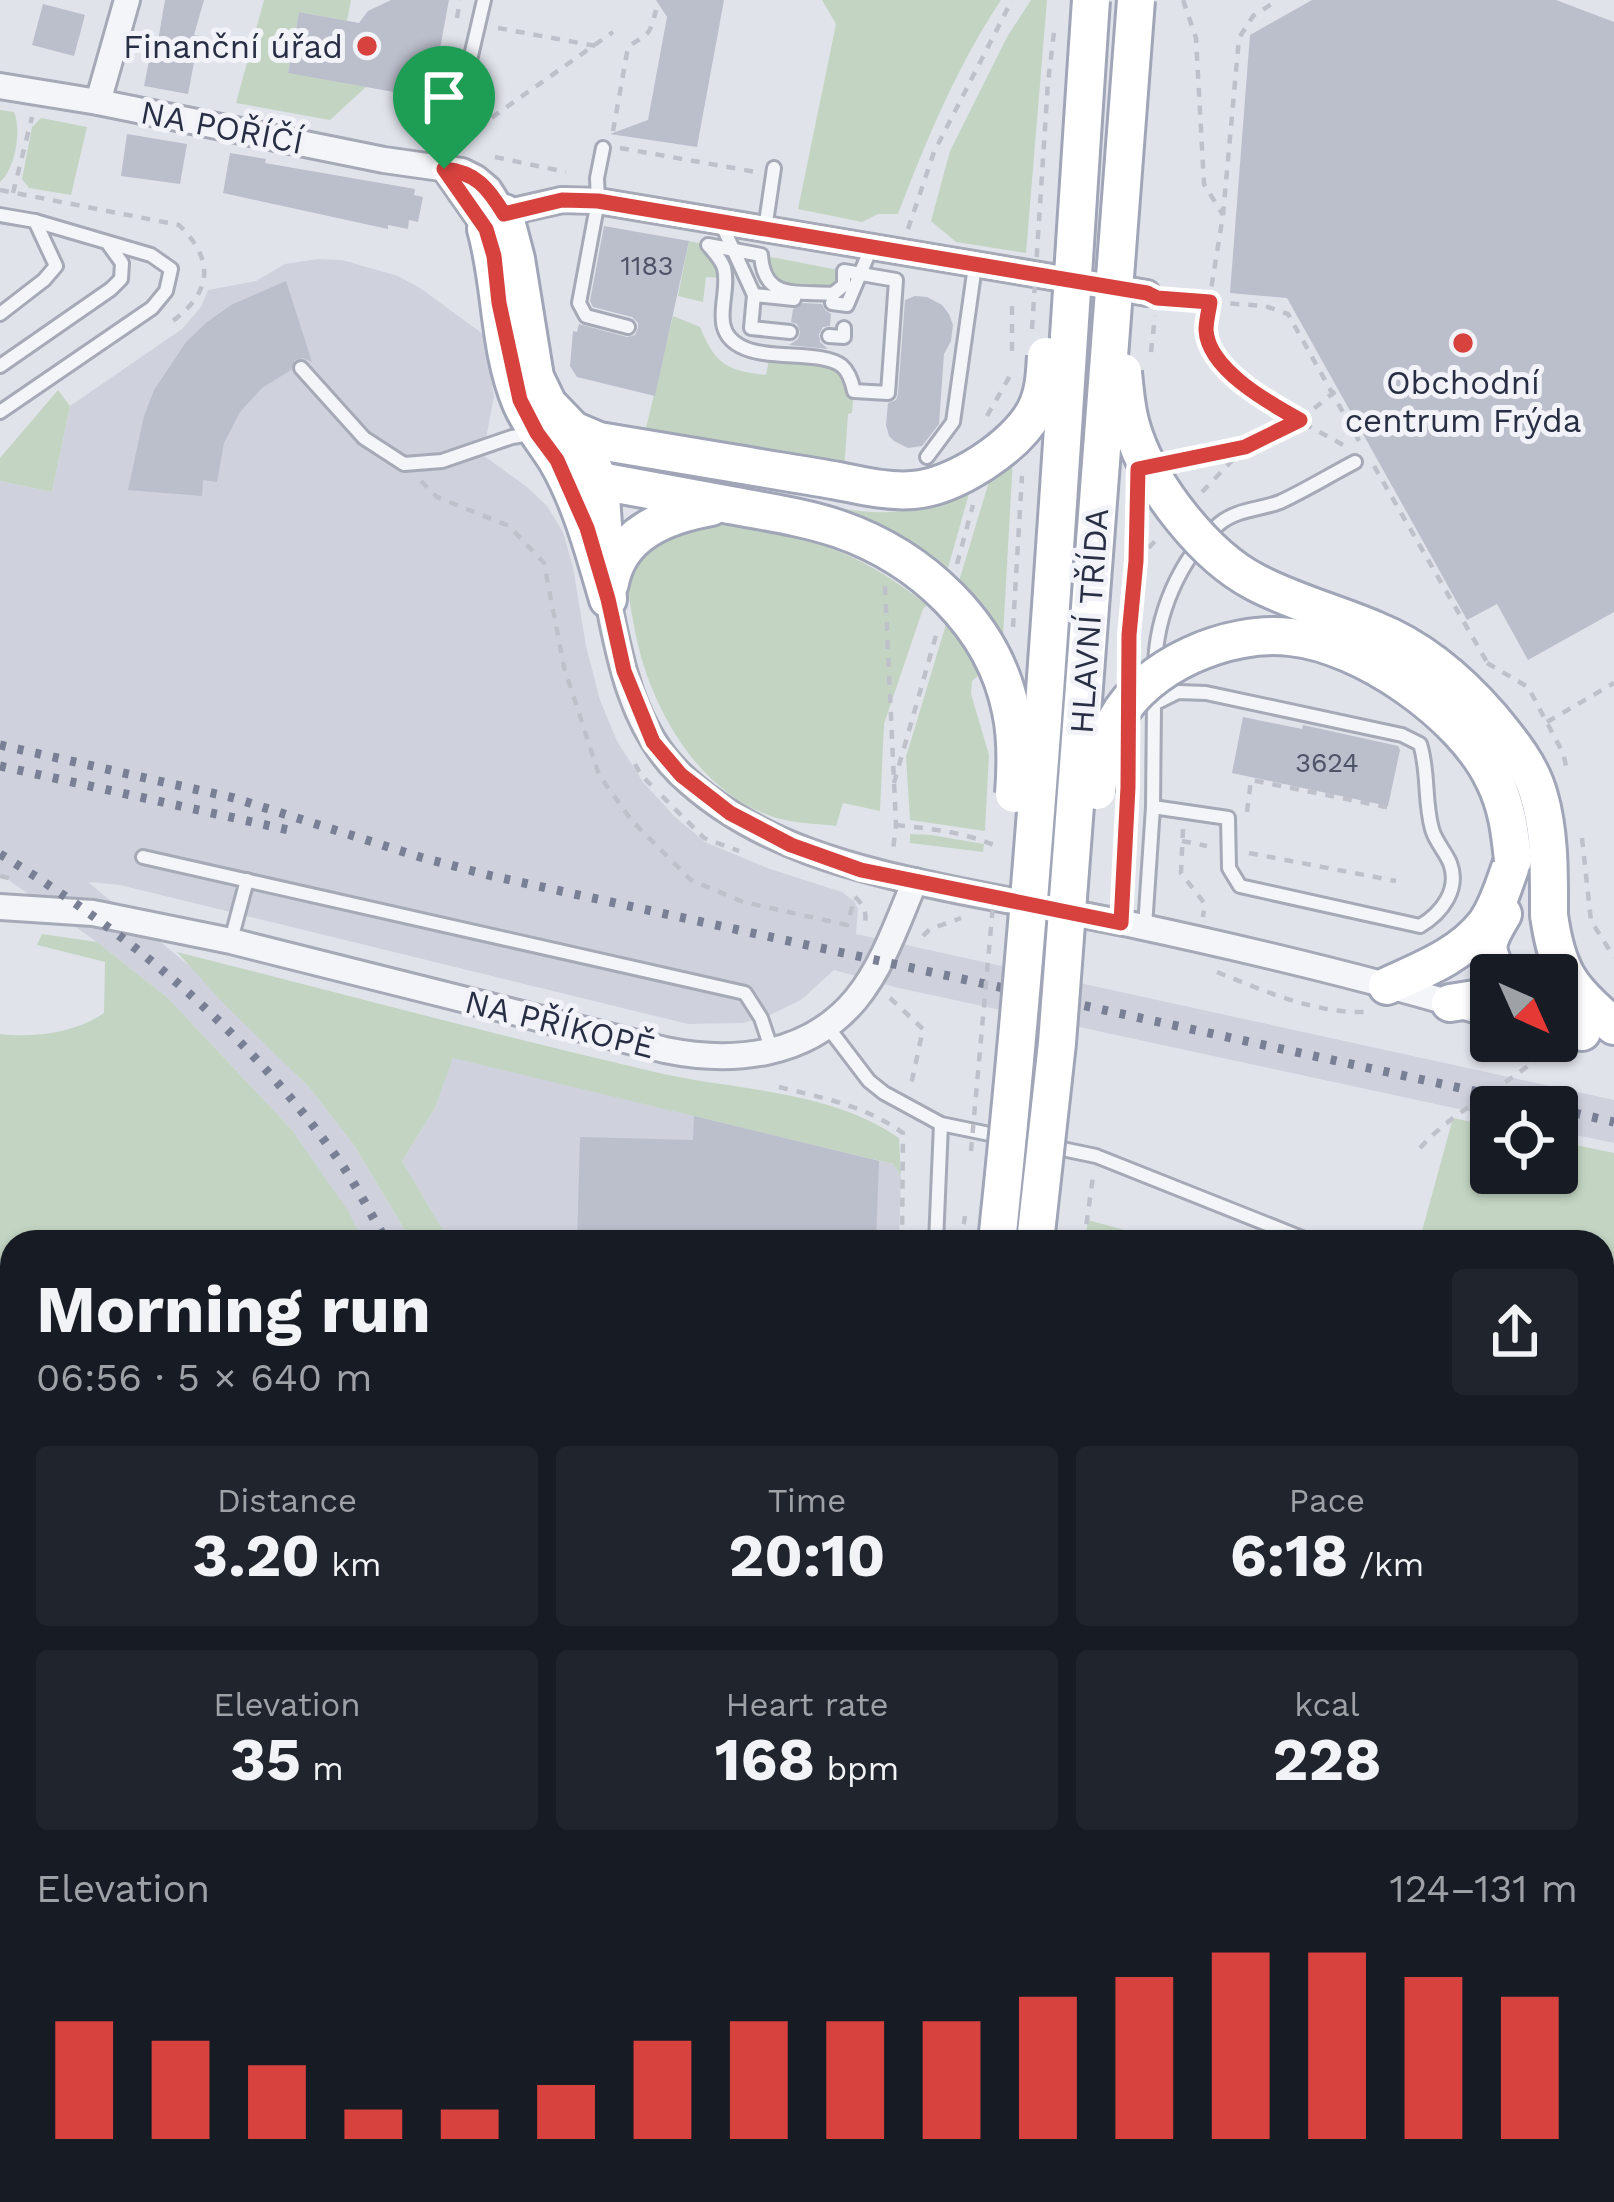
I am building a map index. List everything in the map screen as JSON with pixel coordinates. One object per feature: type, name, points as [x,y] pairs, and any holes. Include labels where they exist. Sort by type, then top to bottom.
[{"type":"main road","points":[[556,441],[599,441],[882,489],[913,490],[940,484],[1007,445],[1039,402],[1045,376],[1064,78],[1076,0]]},
{"type":"main road","points":[[998,1230],[1037,804],[1091,0]]},
{"type":"main road","name":"HLAVNÍ TŘÍDA","points":[[1036,1230],[1053,1077],[1136,0]]},
{"type":"main road","points":[[1146,0],[1123,374],[1132,431],[1143,458],[1196,534],[1251,580],[1377,630],[1418,653],[1471,695],[1515,746],[1539,794],[1549,859],[1549,915],[1556,952],[1583,1001],[1580,1032]]},
{"type":"main road","points":[[495,221],[499,303],[520,400],[579,474],[835,527],[886,549],[941,590],[989,651],[1008,698],[1014,729],[1003,984],[1015,1073]]},
{"type":"main road","points":[[556,441],[608,599]]},
{"type":"main road","points":[[587,528],[600,481],[618,461],[642,448]]},
{"type":"main road","points":[[600,481],[608,599]]},
{"type":"main road","points":[[608,599],[615,564],[639,533],[671,516],[728,505]]},
{"type":"main road","points":[[1053,1077],[1082,998],[1097,793],[1106,744],[1118,716],[1154,677],[1180,659],[1246,640],[1298,638],[1342,650],[1421,693],[1464,736],[1493,776],[1510,820],[1513,860],[1488,954]]},
{"type":"main road","points":[[1388,986],[1459,949],[1504,899]]},
{"type":"main road","points":[[1529,954],[1549,915]]},
{"type":"main road","points":[[1450,1003],[1470,1000]]},
{"type":"street","points":[[98,102],[127,0]]},
{"type":"street","name":"NA POŘÍČÍ","points":[[0,86],[444,169]]},
{"type":"street","points":[[444,169],[495,221],[562,200],[598,201],[1147,293]]},
{"type":"street","points":[[608,599],[624,671],[653,742],[681,775],[730,813],[791,845],[861,870],[1133,925],[1470,1009]]},
{"type":"street","name":"NA PŘÍKOPĚ","points":[[0,907],[93,913],[231,941],[708,1058],[772,1052],[827,1026],[855,1000],[873,974],[915,881]]},
{"type":"lane","points":[[444,169],[484,0]]},
{"type":"lane","points":[[610,148],[597,178],[598,201],[579,303],[586,316],[628,327]]},
{"type":"lane","points":[[765,230],[774,171]]},
{"type":"lane","points":[[0,215],[151,254],[171,269],[166,291],[152,308],[0,412]]},
{"type":"lane","points":[[0,314],[56,266],[35,221]]},
{"type":"lane","points":[[720,222],[754,295],[751,328],[790,332]]},
{"type":"lane","points":[[0,367],[121,279],[122,263],[109,244]]},
{"type":"lane","points":[[708,244],[761,255],[766,281],[783,290],[833,294],[844,285],[844,271],[860,274],[896,280],[888,393],[854,391],[848,374],[830,360],[770,355],[732,340],[721,319],[724,270],[708,244]]},
{"type":"lane","points":[[842,306],[871,248]]},
{"type":"lane","points":[[927,457],[952,422],[975,266]]},
{"type":"lane","points":[[754,295],[794,299]]},
{"type":"lane","points":[[830,335],[844,337],[844,328]]},
{"type":"lane","points":[[301,368],[364,438],[404,464],[442,461],[512,437],[556,441]]},
{"type":"lane","points":[[1133,925],[1153,806],[1156,637],[1171,592],[1194,553],[1220,523],[1246,509],[1275,504],[1354,456]]},
{"type":"lane","points":[[1153,806],[1228,818],[1229,868],[1240,886],[1420,926],[1448,900],[1451,866],[1432,831],[1420,744],[1350,723],[1186,691],[1154,704]]},
{"type":"lane","points":[[143,857],[745,993],[761,1018],[772,1052]]},
{"type":"lane","points":[[231,941],[247,880]]},
{"type":"lane","points":[[827,1026],[869,1082],[941,1124],[1096,1156],[1282,1230]]},
{"type":"lane","points":[[937,1230],[941,1124]]},
{"type":"path","points":[[903,253],[934,152],[1012,0]]},
{"type":"path","points":[[1183,0],[1196,38],[1204,184],[1223,215]]},
{"type":"path","points":[[1278,0],[1253,16],[1239,38],[1223,215],[1206,332],[1213,353],[1246,386],[1354,456]]},
{"type":"path","points":[[613,130],[628,47],[645,38],[656,10]]},
{"type":"path","points":[[498,28],[596,46]]},
{"type":"path","points":[[475,144],[477,128],[613,32]]},
{"type":"path","points":[[15,187],[38,93]]},
{"type":"path","points":[[610,148],[774,171]]},
{"type":"path","points":[[1150,362],[1157,298],[1264,306]]},
{"type":"path","points":[[1180,460],[1245,447],[1300,420],[1338,389]]},
{"type":"path","points":[[1129,675],[1137,514]]},
{"type":"path","points":[[1460,619],[1488,664]]},
{"type":"path","points":[[1474,656],[1528,688],[1563,753],[1573,791]]},
{"type":"path","points":[[1547,722],[1614,682]]},
{"type":"path","points":[[1246,820],[1251,780],[1391,808]]},
{"type":"path","points":[[1128,787],[1133,925]]},
{"type":"path","points":[[1184,810],[1181,873],[1205,904],[1199,941]]},
{"type":"path","points":[[1580,826],[1591,921],[1614,957]]},
{"type":"path","points":[[1242,852],[1396,881]]},
{"type":"path","points":[[0,877],[18,880]]},
{"type":"path","points":[[855,897],[866,915],[863,934]]},
{"type":"path","points":[[1283,998],[1348,1013]]},
{"type":"path","points":[[1420,1148],[1438,1127],[1580,1032]]},
{"type":"path","points":[[779,1087],[843,1102],[883,1118],[903,1133],[902,1230]]},
{"type":"path","points":[[1086,1230],[1096,1156]]},
{"type":"shaded area","points":[[342,260],[398,276],[483,334],[494,396],[483,455],[547,506],[563,532],[586,646],[617,741],[643,782],[705,842],[842,892],[858,909],[856,934],[1550,1086],[1470,1086],[1470,1111],[834,970],[801,1000],[770,1015],[743,1023],[688,1024],[120,885],[88,882],[192,968],[308,1086],[354,1145],[405,1230],[357,1230],[292,1130],[168,998],[0,874],[0,481],[52,492],[70,406],[182,329],[201,307],[208,290],[256,281],[285,264]]},
{"type":"shaded area","points":[[453,1057],[893,1164],[901,1176],[899,1230],[443,1230],[402,1161],[435,1108]]},
{"type":"shaded area","points":[[1578,1092],[1614,1100],[1614,1143],[1578,1135]]},
{"type":"green space","points":[[264,0],[351,0],[347,21],[299,12],[288,72],[366,87],[330,120],[236,103]]},
{"type":"green space","points":[[822,0],[1001,0],[944,104],[898,214],[878,214],[862,222],[798,209],[836,24]]},
{"type":"green space","points":[[1031,0],[1047,0],[1026,253],[956,242],[931,221],[950,151],[1007,37]]},
{"type":"green space","points":[[0,110],[14,112],[17,139],[13,159],[0,182]]},
{"type":"green space","points":[[41,118],[87,127],[71,195],[29,188],[22,179],[32,127]]},
{"type":"green space","points":[[689,241],[708,245],[725,278],[706,277],[703,302],[678,296]]},
{"type":"green space","points":[[761,255],[844,271],[841,290],[772,287]]},
{"type":"green space","points":[[673,316],[700,327],[717,357],[741,371],[766,375],[770,355],[841,366],[854,391],[844,471],[646,428]]},
{"type":"green space","points":[[58,390],[70,406],[52,492],[0,481],[0,458]]},
{"type":"green space","points":[[1013,458],[1002,655],[972,681],[971,694],[989,755],[985,831],[910,820],[906,757],[991,475]]},
{"type":"green space","points":[[970,490],[946,575],[832,514],[834,507],[870,512],[921,508]]},
{"type":"green space","points":[[696,519],[759,527],[819,543],[874,569],[927,605],[884,724],[880,811],[843,803],[836,826],[790,821],[759,811],[707,775],[668,722],[642,661],[629,575],[645,547]]},
{"type":"green space","points":[[910,834],[984,844],[983,852],[910,843]]},
{"type":"green space","points":[[42,934],[97,942],[168,998],[292,1130],[358,1230],[0,1230],[0,1034],[54,1032],[104,1013],[105,962],[37,945]]},
{"type":"green space","points":[[177,952],[595,1058],[843,1110],[899,1138],[901,1176],[893,1164],[453,1058],[435,1108],[402,1161],[443,1230],[405,1230],[354,1145],[308,1086]]},
{"type":"green space","points":[[1453,1118],[1470,1122],[1470,1194],[1578,1194],[1578,1145],[1614,1153],[1614,1230],[1422,1230]]},
{"type":"green space","points":[[1088,1220],[1124,1230],[1087,1230]]},
{"type":"building","points":[[165,0],[204,0],[194,35],[199,36],[188,94],[144,86]]},
{"type":"building","name":"Finanční úřad","points":[[391,0],[449,0],[436,70],[443,70],[439,89],[429,99],[413,103],[394,92],[288,73],[299,12],[359,23],[368,11]]},
{"type":"building","points":[[656,0],[724,0],[697,147],[610,134],[648,120],[667,17]]},
{"type":"building","name":"Obchodní centrum Frýda","points":[[1312,0],[1556,0],[1614,22],[1614,612],[1528,660],[1497,604],[1467,620],[1287,298],[1230,293],[1250,35]]},
{"type":"building","points":[[43,4],[85,15],[74,56],[32,45]]},
{"type":"building","points":[[127,134],[187,144],[180,184],[121,176]]},
{"type":"building","points":[[230,153],[415,189],[414,195],[423,197],[418,222],[409,220],[408,229],[388,225],[388,229],[223,193]]},
{"type":"building","points":[[604,226],[689,241],[655,396],[577,377],[570,366],[573,331],[577,332],[579,324],[627,337],[638,328],[632,317],[593,307],[590,301]]},
{"type":"building","points":[[286,281],[312,362],[295,360],[291,370],[262,388],[240,412],[224,443],[217,482],[203,480],[202,496],[128,490],[154,390],[186,342],[231,305]]},
{"type":"building","points":[[915,296],[942,305],[953,325],[944,354],[939,424],[922,446],[908,448],[889,436],[886,425],[888,403],[898,394],[905,300]]},
{"type":"building","points":[[803,303],[822,304],[831,314],[830,326],[819,334],[828,349],[789,345],[800,332],[791,322],[793,309]]},
{"type":"building","points":[[1243,717],[1398,746],[1388,806],[1232,773]]},
{"type":"building","points":[[694,1116],[879,1161],[876,1230],[577,1230],[580,1137],[693,1140]]},
{"type":"railway","points":[[0,745],[234,798],[492,876],[1470,1090]]},
{"type":"railway","points":[[0,766],[293,831]]},
{"type":"railway","points":[[0,854],[95,917],[224,1026],[300,1109],[335,1155],[380,1230]]},
{"type":"railway","points":[[1578,1114],[1614,1122]]},
{"type":"place","name":"Finanční úřad","points":[[367,46]]},
{"type":"place","name":"Obchodní centrum Frýda","points":[[1463,343]]},
{"type":"route","points":[[444,169],[476,178],[504,214],[562,200],[598,201],[1157,298],[1210,302],[1206,332],[1213,353],[1246,386],[1300,420],[1245,447],[1138,469],[1121,923],[827,859],[730,813],[667,760],[653,742],[630,690],[587,528],[557,460],[520,400],[486,229],[444,169]]}]
